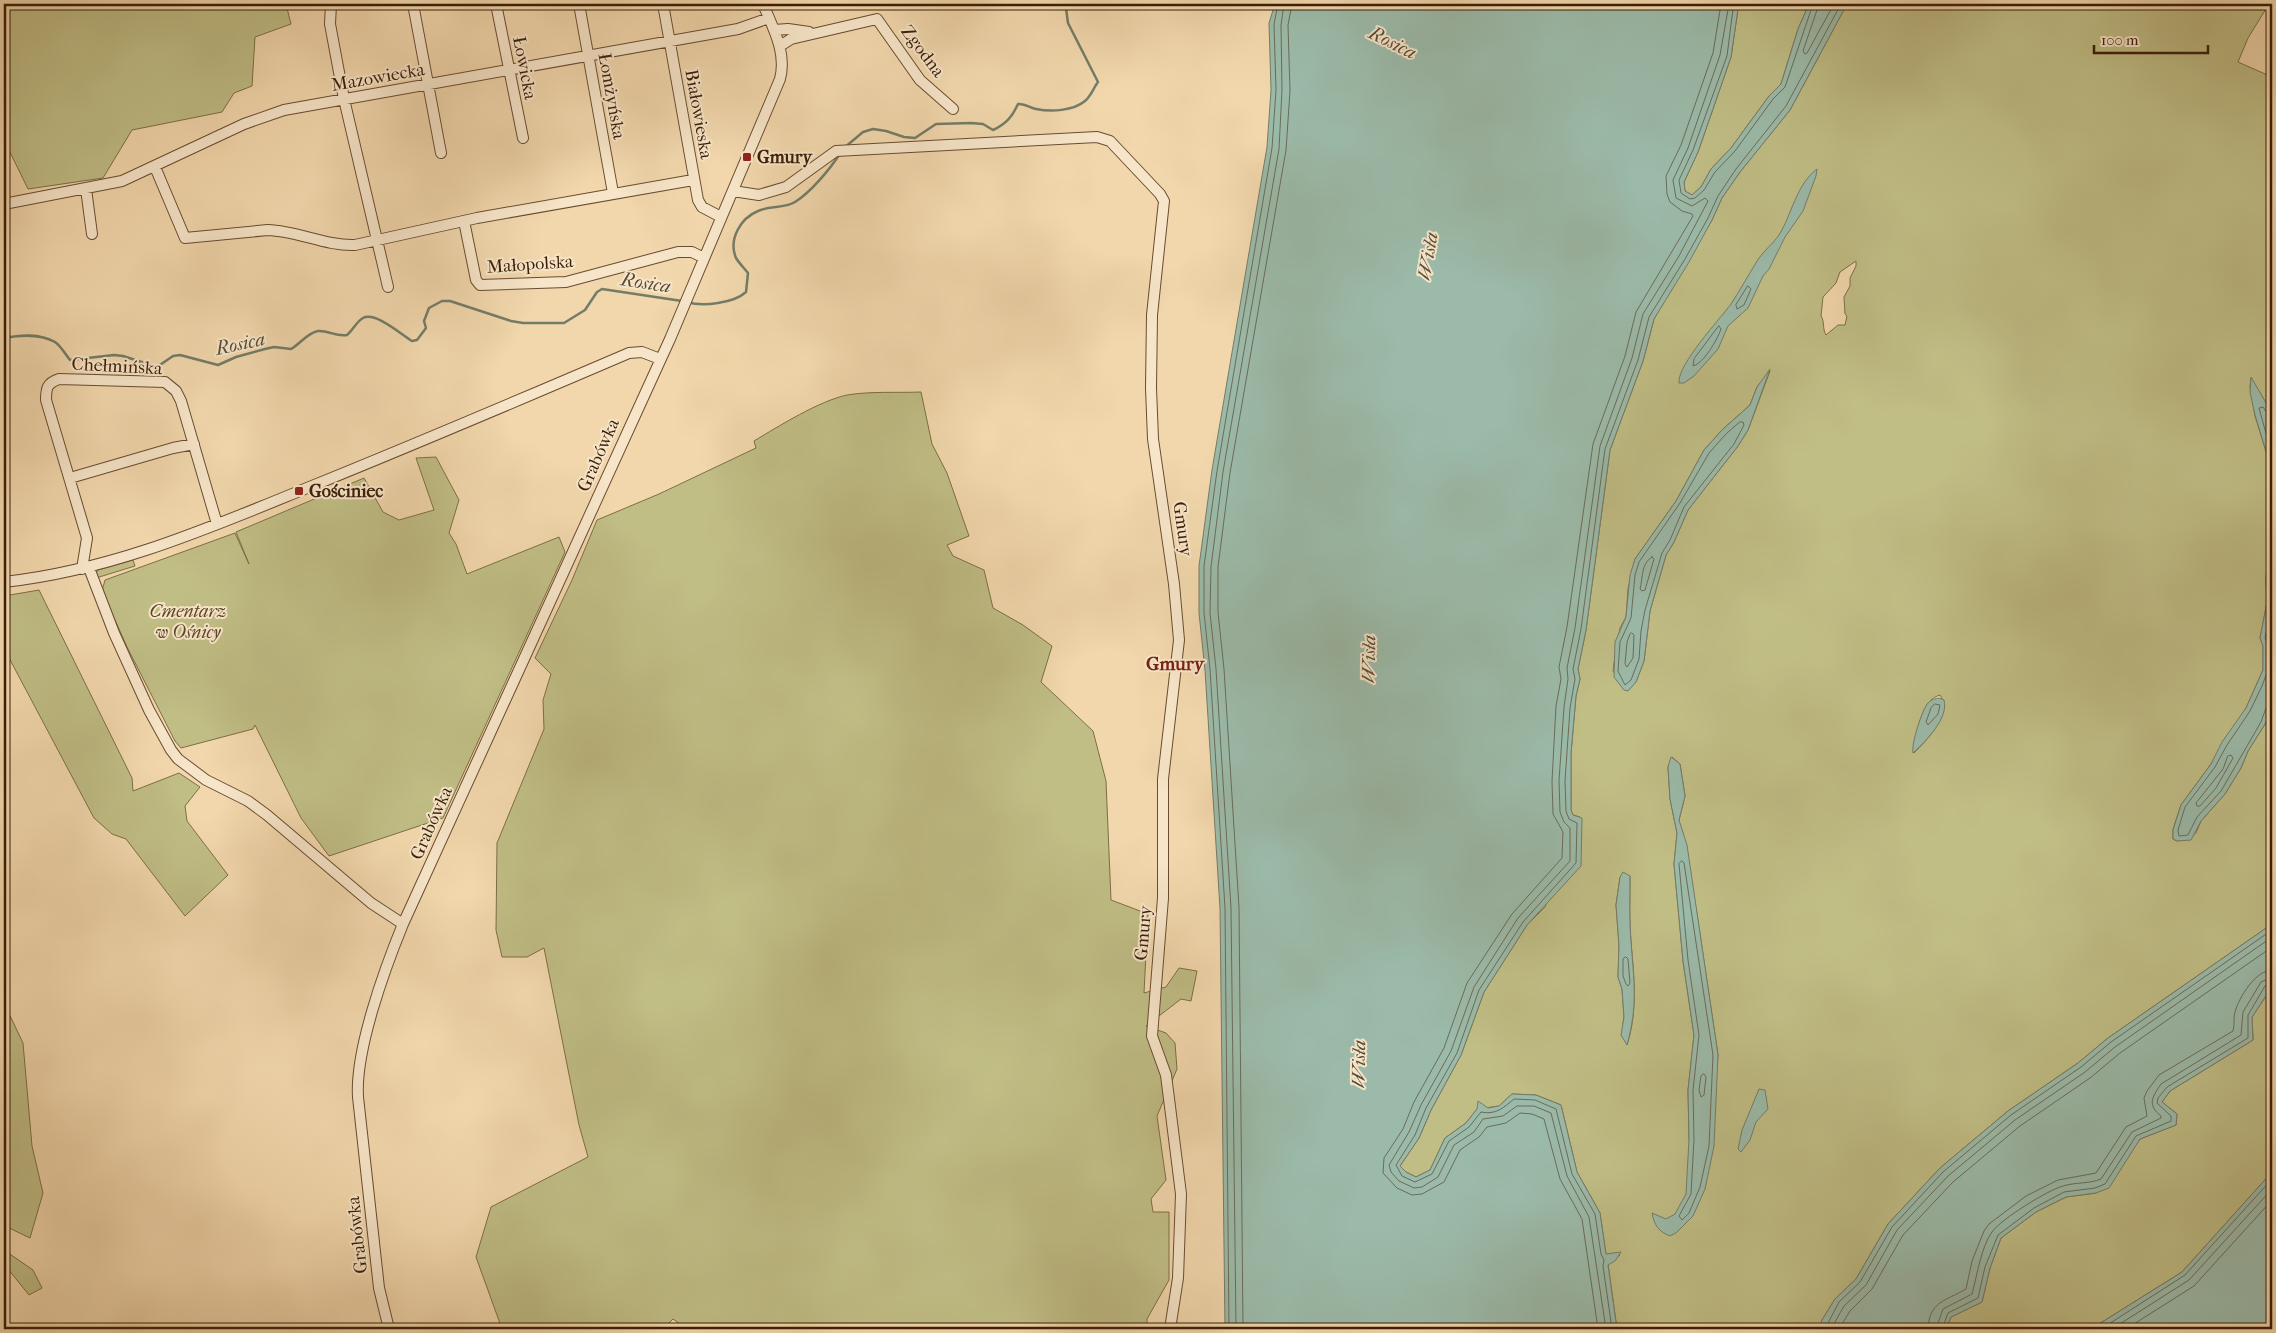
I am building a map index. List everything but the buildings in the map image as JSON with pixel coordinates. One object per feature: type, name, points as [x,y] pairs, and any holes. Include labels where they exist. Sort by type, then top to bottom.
[{"type":"street","points":[[331,4],[330,24],[344,99],[388,287]]},
{"type":"street","points":[[413,4],[441,153]]},
{"type":"street","name":"Łowicka","points":[[496,4],[522,138]]},
{"type":"street","name":"Łomżyńska","points":[[579,4],[613,194]]},
{"type":"street","name":"Białowieska","points":[[663,4],[698,200],[702,207],[722,217]]},
{"type":"street","name":"Grabówka","points":[[389,1329],[379,1288],[357,1079],[372,1016],[403,924],[660,359],[734,191],[780,80],[783,67],[780,46],[763,4]]},
{"type":"street","name":"Mazowiecka","points":[[4,204],[122,181],[260,117],[284,110],[738,30],[769,18]]},
{"type":"street","name":"Zgodna","points":[[780,46],[792,39],[877,19],[920,80],[953,109]]},
{"type":"street","points":[[774,30],[788,29],[818,33]]},
{"type":"street","name":"Gmury","points":[[734,191],[759,195],[786,187],[836,151],[1097,136],[1110,141],[1160,194],[1164,201],[1152,315],[1151,396],[1153,439],[1174,584],[1179,640],[1163,779],[1163,898],[1152,1036],[1166,1075],[1181,1194],[1178,1278],[1170,1329]]},
{"type":"street","points":[[155,167],[185,238],[282,230],[336,246],[378,241],[464,221],[694,180]]},
{"type":"street","points":[[86,189],[92,234]]},
{"type":"street","name":"Małopolska","points":[[464,221],[476,280],[480,285],[566,282],[678,252],[692,252],[704,258]]},
{"type":"street","points":[[4,582],[86,569],[160,547],[629,353],[642,352],[660,359]]},
{"type":"street","name":"Chełmińska","points":[[86,569],[87,538],[46,400],[46,388],[50,382],[59,379],[165,382],[176,391],[181,401],[217,524]]},
{"type":"street","points":[[70,478],[173,448],[194,444]]},
{"type":"street","points":[[86,569],[149,710],[178,759],[206,780],[248,802],[267,815],[371,903],[403,924]]},
{"type":"green space","points":[[4,4],[286,4],[291,24],[255,37],[252,86],[234,93],[222,112],[132,130],[103,178],[28,189],[4,140]]},
{"type":"green space","points":[[1746,4],[1809,4],[1798,29],[1781,84],[1769,96],[1731,148],[1711,169],[1701,187],[1692,195],[1685,191],[1684,182],[1698,152],[1731,57],[1738,9]]},
{"type":"green space","points":[[1847,4],[2269,4],[2248,38],[2238,62],[2272,77],[2272,413],[2251,378],[2250,387],[2255,416],[2269,461],[2272,484],[2266,581],[2267,602],[2260,638],[2263,646],[2263,670],[2246,708],[2211,764],[2181,805],[2173,829],[2173,839],[2177,841],[2196,833],[2201,821],[2225,794],[2265,724],[2272,703],[2272,924],[2108,1038],[2078,1063],[2008,1111],[1940,1168],[1888,1224],[1856,1279],[1835,1299],[1822,1320],[1819,1329],[1617,1329],[1608,1264],[1620,1255],[1616,1253],[1606,1255],[1600,1213],[1577,1172],[1561,1105],[1536,1095],[1512,1094],[1499,1106],[1477,1109],[1466,1123],[1445,1138],[1430,1170],[1416,1177],[1406,1172],[1400,1166],[1419,1138],[1431,1110],[1461,1055],[1484,992],[1527,925],[1545,907],[1580,817],[1573,815],[1571,810],[1571,753],[1576,696],[1580,679],[1578,669],[1586,630],[1610,450],[1643,361],[1654,319],[1712,220],[1722,198],[1740,172],[1790,110]],"holes":[[[1856,261],[1856,266],[1850,278],[1850,286],[1844,297],[1845,314],[1847,316],[1845,325],[1838,325],[1826,335],[1821,316],[1823,297],[1836,283],[1840,272]],[[1770,371],[1748,430],[1738,446],[1688,510],[1666,555],[1650,611],[1644,661],[1636,682],[1628,690],[1613,671],[1620,628],[1626,617],[1628,589],[1635,559],[1676,501],[1704,450],[1722,430],[1750,405],[1757,387]],[[1940,695],[1943,702],[1941,718],[1931,734],[1914,753],[1916,735],[1923,712],[1933,698]],[[1672,757],[1680,764],[1685,796],[1679,820],[1697,914],[1718,1055],[1705,1189],[1689,1139],[1688,1090],[1694,1035],[1683,961],[1674,864],[1677,833],[1670,799],[1668,767]],[[1630,876],[1630,926],[1634,1006],[1627,1045],[1623,1023],[1622,989],[1618,977],[1619,945],[1616,905],[1620,877]]]},
{"type":"green space","points":[[921,392],[932,444],[947,473],[969,536],[947,545],[953,556],[984,570],[993,608],[1023,625],[1052,646],[1041,682],[1093,731],[1106,781],[1111,900],[1148,914],[1144,993],[1166,987],[1179,968],[1197,971],[1191,1001],[1181,999],[1146,1026],[1166,1033],[1175,1043],[1177,1069],[1157,1116],[1166,1180],[1151,1199],[1153,1212],[1169,1212],[1169,1280],[1147,1319],[1147,1329],[687,1329],[673,1319],[663,1329],[502,1329],[476,1257],[491,1207],[588,1157],[579,1125],[544,948],[527,957],[502,957],[496,930],[497,843],[544,729],[543,700],[551,674],[535,658],[572,580],[597,520],[659,494],[756,448],[754,441],[799,415],[836,398],[856,394]]},
{"type":"green space","name":"Cmentarz w Ośnicy","points":[[436,457],[459,500],[449,533],[456,544],[467,574],[559,537],[565,552],[443,818],[329,856],[301,818],[255,725],[253,729],[181,748],[175,741],[128,649],[102,591],[105,580],[235,533],[249,564],[236,532],[364,478],[383,512],[399,520],[434,510],[416,458]]},
{"type":"green space","points":[[133,560],[135,566],[96,578],[95,574],[98,570]]},
{"type":"green space","points":[[39,590],[132,778],[133,791],[179,773],[200,787],[185,806],[187,821],[228,875],[185,916],[126,839],[112,834],[94,818],[8,656],[4,639],[4,596]]},
{"type":"green space","points":[[2272,987],[2272,1172],[2182,1272],[2091,1329],[1946,1329],[1951,1317],[1982,1302],[1990,1268],[2001,1238],[2036,1212],[2066,1197],[2096,1193],[2140,1139],[2176,1125],[2177,1114],[2162,1102],[2170,1091],[2253,1040],[2252,1017]]},
{"type":"green space","points":[[4,1003],[23,1043],[32,1146],[43,1193],[30,1238],[7,1227],[4,1241],[4,1206],[7,1204],[4,1198]]},
{"type":"green space","points":[[4,1250],[33,1270],[42,1288],[29,1295],[4,1264]]},
{"type":"water","name":"Wisła","points":[[1272,4],[1746,4],[1738,9],[1731,57],[1698,152],[1684,182],[1685,191],[1692,195],[1701,187],[1711,169],[1731,148],[1769,96],[1781,84],[1798,29],[1809,4],[1847,4],[1790,110],[1740,172],[1722,198],[1689,262],[1654,319],[1643,361],[1610,450],[1586,630],[1578,669],[1580,679],[1576,696],[1571,753],[1571,810],[1573,815],[1582,818],[1581,866],[1527,925],[1484,992],[1461,1055],[1431,1110],[1419,1138],[1400,1166],[1406,1172],[1416,1177],[1430,1170],[1445,1138],[1466,1123],[1477,1109],[1478,1101],[1488,1108],[1499,1106],[1512,1094],[1536,1095],[1561,1105],[1577,1172],[1600,1213],[1606,1254],[1621,1252],[1615,1261],[1608,1265],[1617,1329],[1225,1329],[1220,908],[1205,670],[1199,613],[1199,566],[1212,470],[1267,147],[1271,90],[1269,23],[1274,7]]},
{"type":"water","points":[[1817,169],[1803,211],[1785,237],[1748,308],[1728,326],[1718,349],[1694,376],[1684,383],[1679,383],[1680,375],[1692,354],[1731,304],[1759,257],[1779,235],[1799,191]]},
{"type":"water","points":[[1770,369],[1748,430],[1738,446],[1688,510],[1666,555],[1650,611],[1644,661],[1636,682],[1628,691],[1624,690],[1614,677],[1615,642],[1626,617],[1630,575],[1635,559],[1676,501],[1704,450],[1722,430],[1750,405],[1757,387]]},
{"type":"water","points":[[2251,377],[2272,413],[2272,484],[2269,461],[2250,392]]},
{"type":"water","points":[[2272,484],[2272,703],[2265,724],[2225,794],[2201,821],[2191,840],[2177,841],[2173,839],[2173,830],[2181,805],[2211,764],[2222,742],[2246,708],[2263,670],[2263,646],[2260,638],[2267,602],[2266,581]]},
{"type":"water","points":[[1939,698],[1944,700],[1945,707],[1940,722],[1930,736],[1913,753],[1915,735],[1923,712],[1929,702]]},
{"type":"water","points":[[1671,757],[1680,764],[1685,796],[1679,820],[1687,845],[1718,1055],[1714,1146],[1705,1189],[1693,1216],[1676,1233],[1670,1236],[1658,1228],[1652,1213],[1666,1219],[1675,1214],[1686,1194],[1689,1139],[1688,1090],[1694,1035],[1683,961],[1674,864],[1677,833],[1670,799],[1668,767]]},
{"type":"water","points":[[1623,872],[1630,876],[1630,926],[1634,994],[1633,1018],[1627,1045],[1621,1035],[1624,1017],[1622,989],[1618,977],[1619,945],[1616,905],[1620,877]]},
{"type":"water","points":[[2272,924],[2272,987],[2252,1017],[2253,1040],[2170,1091],[2162,1102],[2177,1114],[2176,1125],[2140,1139],[2109,1188],[2096,1193],[2066,1197],[2036,1212],[2001,1238],[1990,1268],[1982,1302],[1951,1317],[1946,1329],[1819,1329],[1822,1320],[1835,1299],[1856,1279],[1888,1224],[1940,1168],[2008,1111],[2078,1063],[2108,1038]]},
{"type":"water","points":[[1759,1089],[1765,1090],[1768,1109],[1756,1122],[1750,1140],[1741,1152],[1738,1149],[1742,1130]]},
{"type":"water","points":[[2272,1172],[2272,1329],[2091,1329],[2182,1272]]},
{"type":"waterway","name":"Rosica","points":[[844,148],[863,132],[873,129],[915,138],[936,124],[983,124],[993,130],[1008,120],[1018,104],[1036,109],[1062,110],[1074,107],[1085,101],[1098,82],[1068,23],[1066,8],[1062,4]]},
{"type":"waterway","name":"Rosica","points":[[687,302],[701,304],[718,303],[734,299],[746,292],[748,273],[736,258],[734,251],[735,237],[741,224],[758,211],[790,204],[801,198],[819,180],[839,155]]},
{"type":"waterway","name":"Rosica","points":[[4,338],[16,336],[43,337],[55,342],[70,360],[114,355],[157,367],[173,356],[180,355],[218,365],[236,357],[274,347],[291,349],[310,334],[318,331],[347,335],[361,319],[368,317],[381,321],[412,341],[417,340],[426,328],[424,321],[429,308],[442,301],[450,301],[511,321],[523,323],[564,323],[585,310],[597,292],[602,289],[682,301]]},
{"type":"place","name":"Gmury","points":[[747,157]]},
{"type":"place","name":"Gościniec","points":[[299,491]]},
{"type":"district","name":"Gmury","points":[[1175,663]]}]
